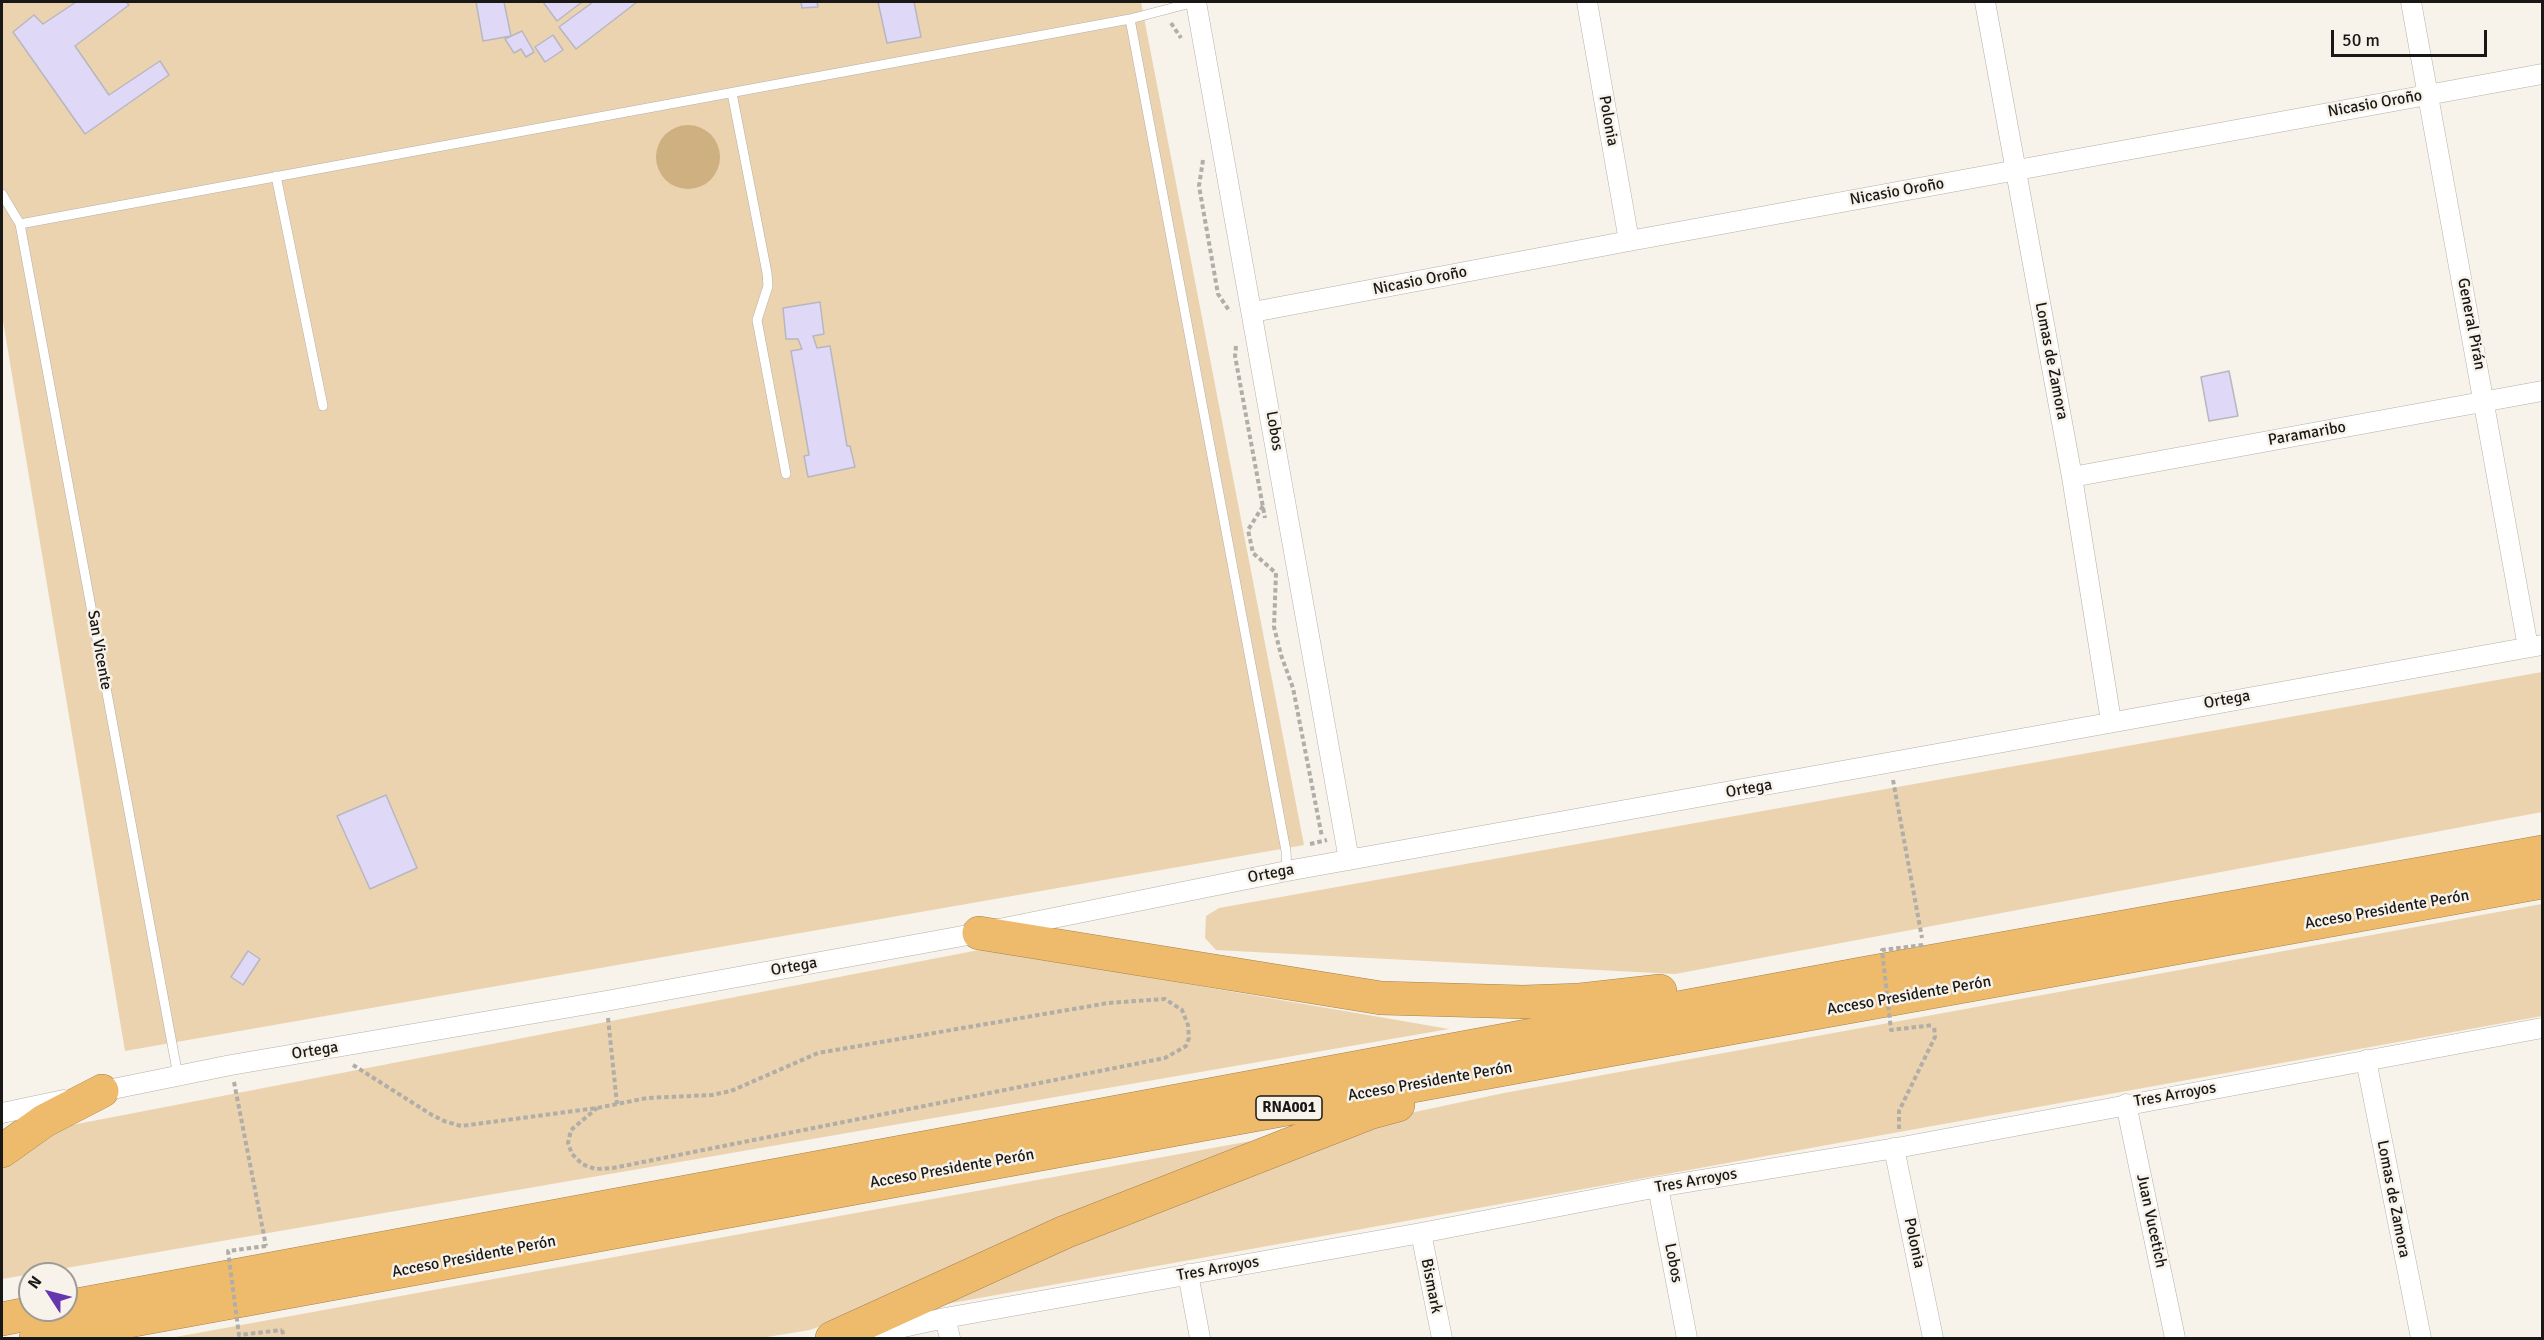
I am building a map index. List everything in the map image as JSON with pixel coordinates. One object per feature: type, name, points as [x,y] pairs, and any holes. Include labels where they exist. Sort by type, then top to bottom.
[{"type":"highway","name":"Acceso Presidente Perón","points":[[78,1304],[1861,974],[2542,852]]},
{"type":"highway","name":"Acceso Presidente Perón","points":[[36,1338],[2542,882]]},
{"type":"highway","points":[[979,933],[1346,994],[1392,999],[1468,1002],[1580,1000],[1660,992],[1795,970],[1861,974]]},
{"type":"highway","points":[[832,1338],[1065,1232],[1372,1112],[1407,1102],[1495,1084],[1609,1050]]},
{"type":"highway","points":[[2,1150],[44,1120],[102,1091]]},
{"type":"highway","points":[[2,1319],[18,1316]]},
{"type":"street","name":"Lobos","points":[[1195,2],[1253,312],[1350,860]]},
{"type":"street","name":"Polonia","points":[[1587,2],[1629,241]]},
{"type":"street","name":"Lomas de Zamora","points":[[1985,2],[2072,477],[2111,721]]},
{"type":"street","name":"General Pirán","points":[[2411,2],[2485,402],[2535,646]]},
{"type":"street","name":"Nicasio Oroño","points":[[1253,312],[2542,74]]},
{"type":"street","name":"Paramaribo","points":[[2072,477],[2542,391]]},
{"type":"street","name":"Ortega","points":[[2,1113],[231,1065],[606,1001],[979,933],[1287,871],[2535,646]]},
{"type":"street","name":"Tres Arroyos","points":[[851,1338],[945,1318],[1421,1233],[1658,1187],[1898,1148],[2542,1028]]},
{"type":"street","name":"Lomas de Zamora","points":[[2366,1060],[2421,1338]]},
{"type":"street","name":"Juan Vucetich","points":[[2126,1104],[2175,1338]]},
{"type":"street","name":"Polonia","points":[[1898,1148],[1934,1338]]},
{"type":"street","name":"Lobos","points":[[1658,1187],[1688,1338]]},
{"type":"street","name":"Bismark","points":[[1421,1233],[1442,1338]]},
{"type":"street","points":[[1188,1274],[1200,1338]]},
{"type":"street","points":[[945,1318],[950,1338]]},
{"type":"lane","points":[[2,194],[20,224],[1130,19],[1195,2]]},
{"type":"lane","points":[[1130,19],[1286,851],[1287,871]]},
{"type":"lane","points":[[732,93],[767,273],[768,286],[757,320],[786,474]]},
{"type":"lane","points":[[276,176],[323,406]]},
{"type":"lane","name":"San Vicente","points":[[20,224],[178,1076]]},
{"type":"path","points":[[1168,10],[1172,28],[1180,36],[1183,47]]},
{"type":"path","points":[[1204,150],[1199,186],[1218,294],[1231,314]]},
{"type":"path","points":[[1237,340],[1234,356],[1267,528]]},
{"type":"path","points":[[1263,506],[1248,530],[1253,553],[1276,573]]},
{"type":"path","points":[[1274,561],[1276,573],[1274,627],[1293,688],[1323,841]]},
{"type":"path","points":[[1890,764],[1923,945],[1882,950],[1891,1030],[1934,1025],[1935,1037],[1899,1111],[1898,1148]]},
{"type":"path","points":[[327,1049],[444,1121],[461,1126],[597,1108],[647,1098],[731,1092],[818,1053],[1108,1003],[1165,999],[1182,1010],[1188,1025],[1189,1038],[1186,1046],[1165,1058],[613,1168],[595,1168],[582,1164],[572,1154],[568,1143],[571,1130],[597,1108]]},
{"type":"path","points":[[606,1001],[617,1104]]},
{"type":"path","points":[[231,1065],[266,1246],[228,1251],[239,1335],[282,1330],[284,1338]]},
{"type":"shaded area","points":[[2,2],[1141,2],[1304,845],[125,1051],[2,315]]},
{"type":"shaded area","points":[[688,125],[706,131],[714,139],[720,157],[714,175],[706,183],[688,189],[670,183],[662,175],[656,157],[662,139],[670,131]]},
{"type":"shaded area","points":[[2542,672],[2542,812],[1675,974],[1216,950],[1205,938],[1206,916],[1219,908]]},
{"type":"shaded area","points":[[2542,904],[2542,1016],[924,1308],[981,1275],[1396,1116],[1504,1093]]},
{"type":"shaded area","points":[[984,949],[1449,1029],[78,1266],[78,1262],[18,1262],[18,1276],[2,1279],[2,1168],[46,1130]]},
{"type":"shaded area","points":[[1251,1141],[854,1314],[810,1330],[761,1338],[170,1338]]},
{"type":"building","points":[[76,2],[126,2],[129,5],[75,46],[109,95],[160,61],[169,75],[85,134],[13,32],[34,15],[43,24]]},
{"type":"building","points":[[476,2],[504,2],[511,36],[483,41]]},
{"type":"building","points":[[543,2],[582,2],[557,21]]},
{"type":"building","points":[[593,2],[637,2],[576,49],[559,27]]},
{"type":"building","points":[[801,2],[817,2],[818,7],[802,8]]},
{"type":"building","points":[[878,2],[914,2],[921,37],[887,43]]},
{"type":"building","points":[[522,31],[534,52],[526,57],[521,49],[514,53],[505,39]]},
{"type":"building","points":[[553,35],[563,50],[545,62],[535,47]]},
{"type":"building","points":[[820,302],[824,334],[813,336],[817,348],[830,346],[847,446],[850,446],[855,467],[808,477],[804,456],[809,455],[791,351],[802,349],[798,339],[786,339],[783,308]]},
{"type":"building","points":[[2229,371],[2238,416],[2209,421],[2201,377]]},
{"type":"building","points":[[386,795],[417,868],[370,889],[337,816]]},
{"type":"building","points":[[248,951],[260,959],[243,985],[231,977]]}]
